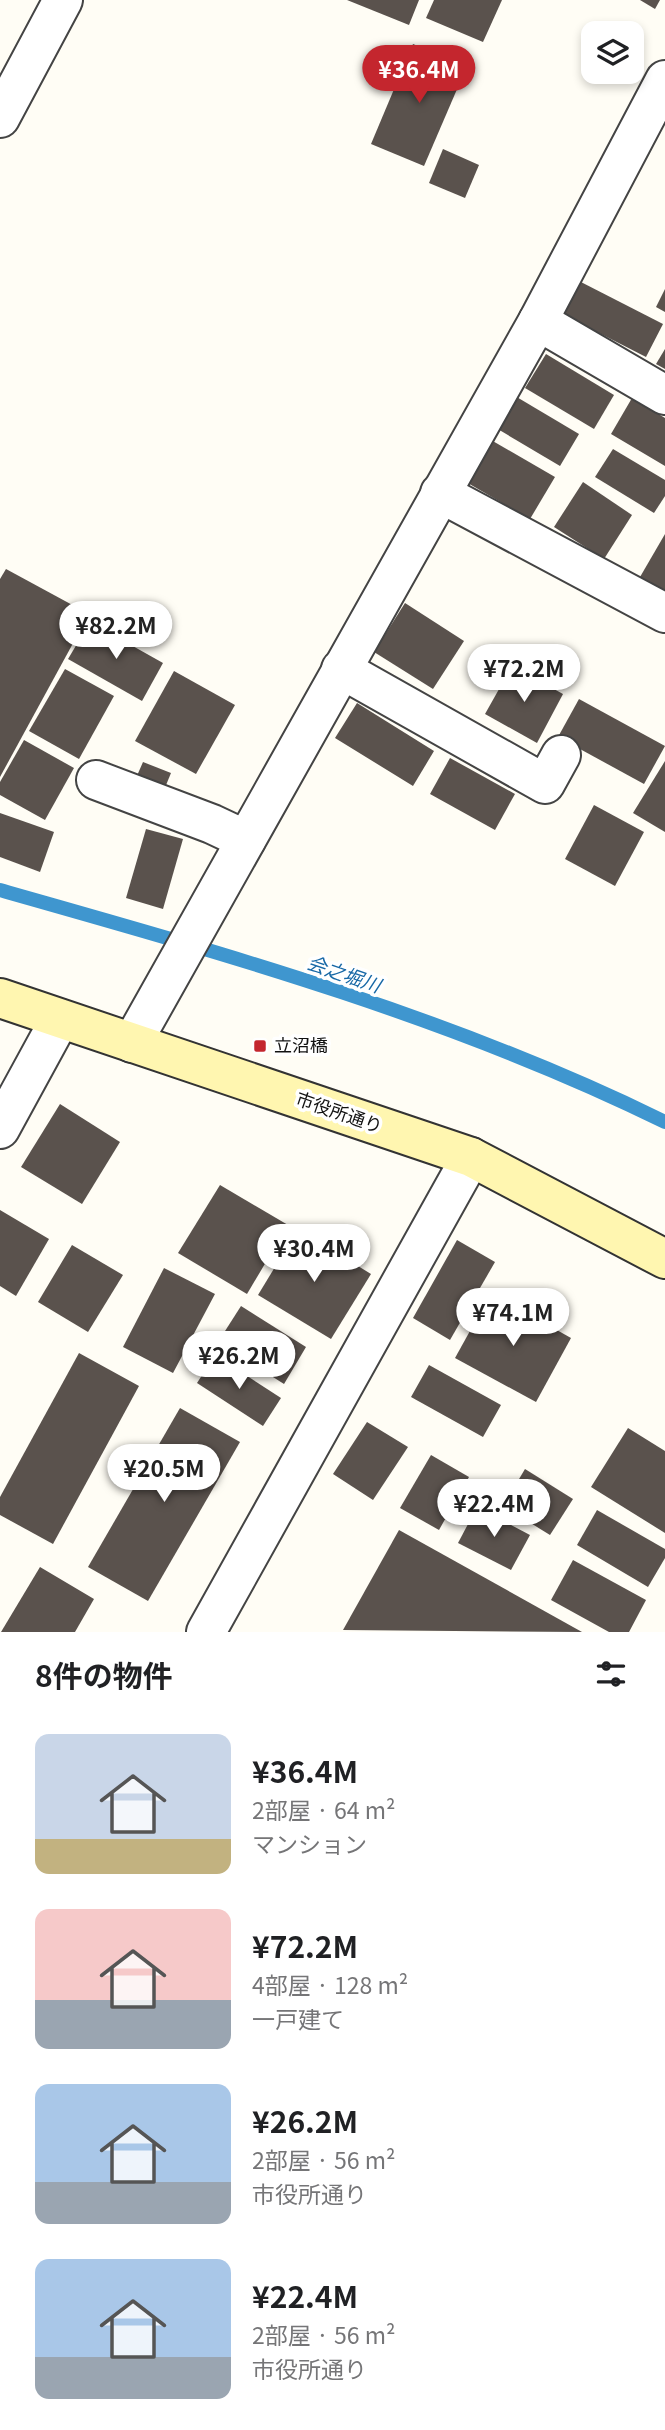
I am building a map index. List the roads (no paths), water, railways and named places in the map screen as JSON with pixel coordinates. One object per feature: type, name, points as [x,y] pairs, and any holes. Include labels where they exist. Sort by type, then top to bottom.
[{"type":"street","points":[[0,118],[63,0]]},
{"type":"street","points":[[132,1044],[538,321],[665,80]]},
{"type":"street","points":[[538,321],[665,395]]},
{"type":"street","points":[[440,493],[665,613]]},
{"type":"street","points":[[341,669],[545,784],[561,755]]},
{"type":"street","points":[[96,780],[212,824],[246,840]]},
{"type":"street","name":"市役所通り","points":[[0,998],[471,1157],[665,1259]]},
{"type":"street","points":[[0,1129],[61,1019]]},
{"type":"street","points":[[206,1632],[471,1157]]},
{"type":"waterway","name":"会之堀川","points":[[0,890],[338,991],[504,1051],[665,1122]]},
{"type":"place","name":"立沼橋","points":[[260,1046]]}]
